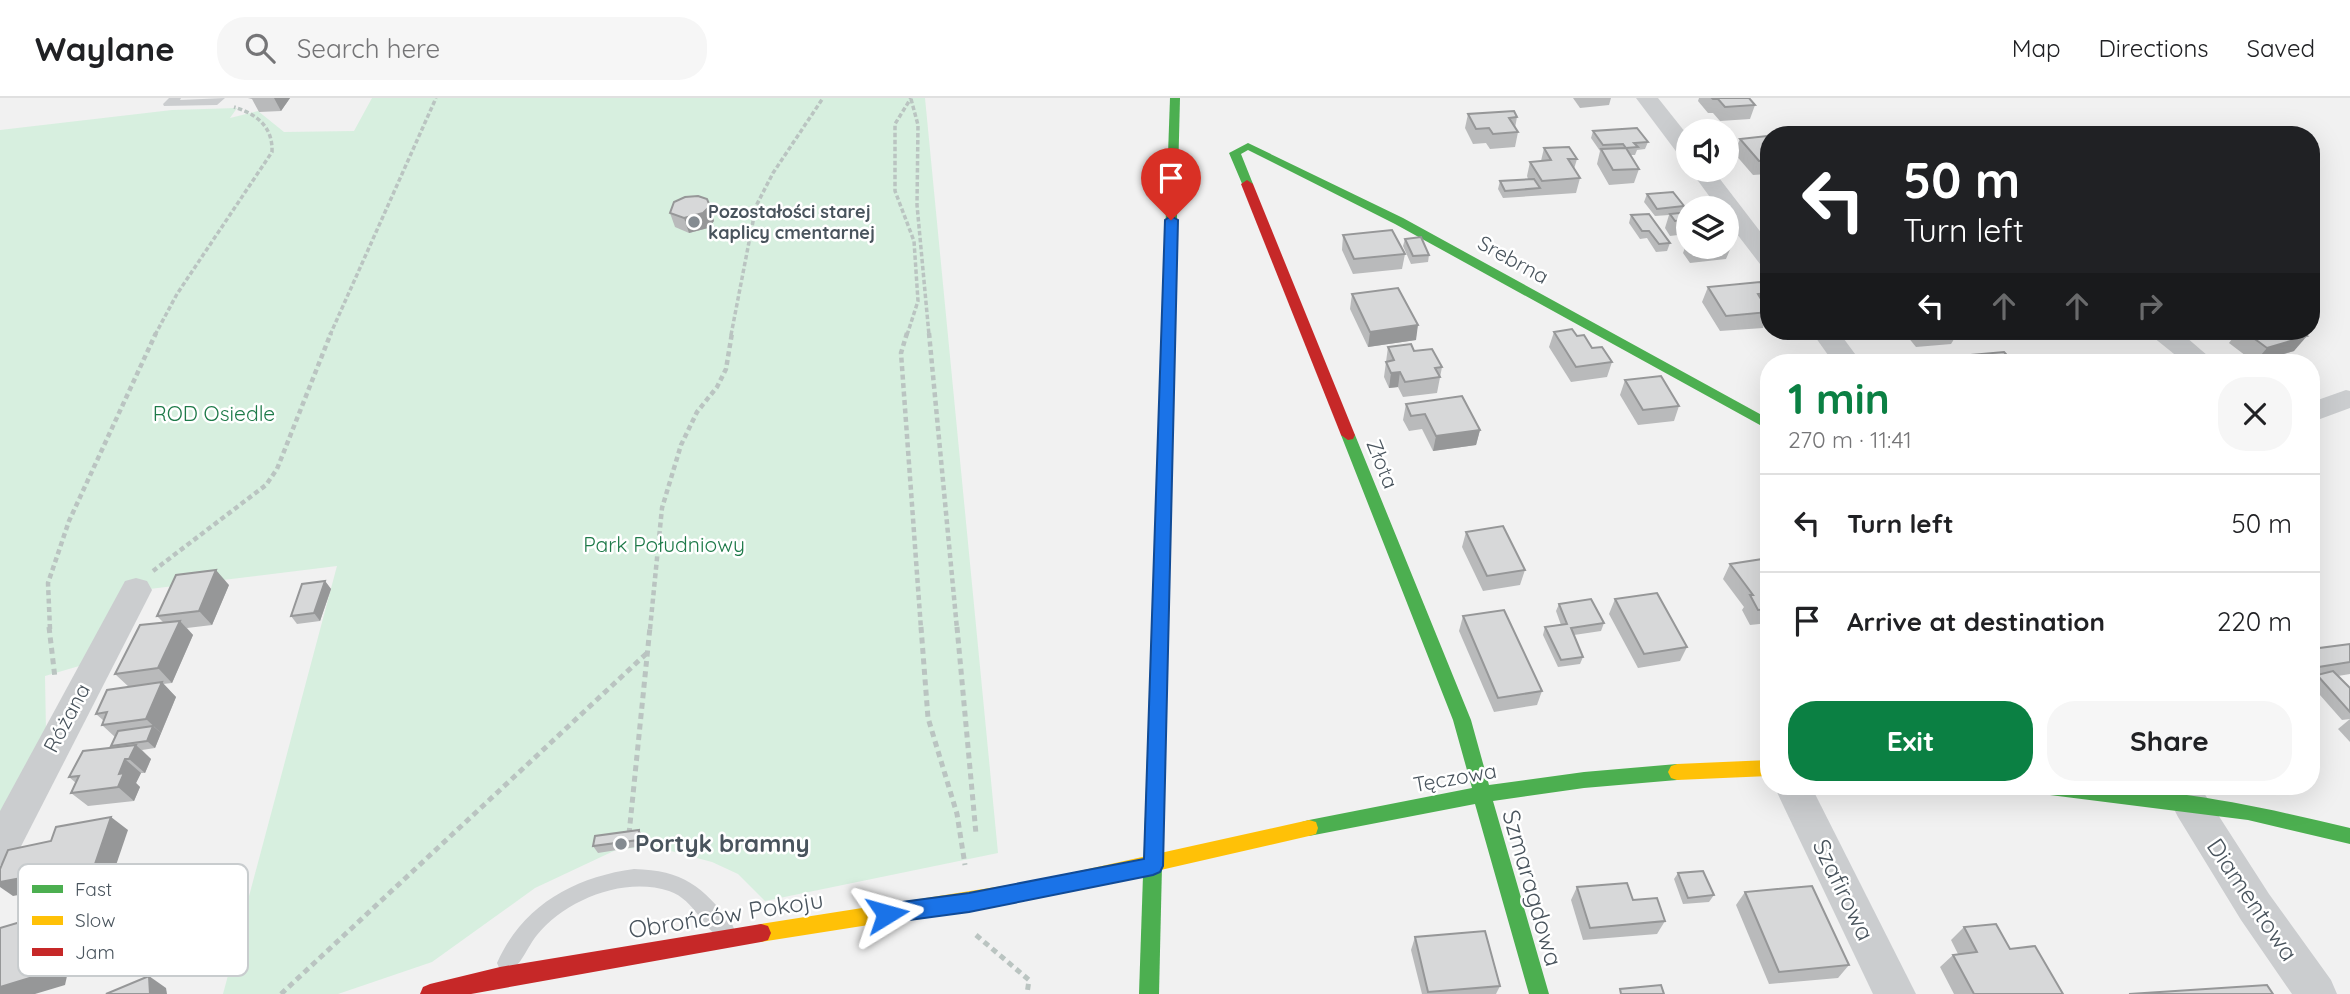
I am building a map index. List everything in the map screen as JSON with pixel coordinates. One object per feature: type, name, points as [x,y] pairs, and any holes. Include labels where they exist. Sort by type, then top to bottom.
[{"type":"street","points":[[1149,994],[1175,98]]},
{"type":"street","points":[[1647,98],[1676,136]]},
{"type":"street","name":"Srebrna","points":[[1235,153],[1241,146],[1248,146],[1398,220],[1760,420]]},
{"type":"street","name":"Złota","points":[[1235,153],[1462,720],[1477,769],[1481,794]]},
{"type":"street","points":[[1710,182],[1760,247]]},
{"type":"street","points":[[2173,340],[2191,354]]},
{"type":"street","points":[[2320,409],[2346,399]]},
{"type":"street","name":"Różana","points":[[0,848],[136,590]]},
{"type":"street","name":"Tęczowa","points":[[1153,866],[1218,849],[1481,794],[1577,779],[1667,771],[1760,768]]},
{"type":"street","name":"Szmaragdowa","points":[[1481,794],[1539,994]]},
{"type":"street","name":"Szafirowa","points":[[1796,795],[1895,994]]},
{"type":"street","points":[[2113,795],[2191,805],[2239,799],[2350,836]]},
{"type":"street","name":"Diamentowa","points":[[2191,805],[2255,907],[2316,994]]},
{"type":"street","name":"Obrońców Pokoju","points":[[430,994],[498,978],[728,936],[969,902],[1153,866]]},
{"type":"lane","points":[[176,98],[168,104],[218,100]]},
{"type":"lane","points":[[498,978],[527,932],[549,909],[577,893],[609,883],[639,878],[661,880],[684,887],[701,901],[728,936]]},
{"type":"path","points":[[136,590],[163,562],[252,498],[266,485],[277,469],[328,340],[436,98]]},
{"type":"path","points":[[628,843],[662,509],[681,445],[697,412],[717,387],[726,369],[742,269],[756,206],[773,173],[823,98]]},
{"type":"path","points":[[911,98],[918,125],[917,205],[976,834]]},
{"type":"path","points":[[911,98],[895,124],[895,191],[915,241],[918,301],[901,353],[928,718],[957,814],[966,872]]},
{"type":"path","points":[[55,685],[47,605],[48,583],[69,521],[157,331],[177,295],[272,152],[272,133],[265,124],[243,109],[218,100]]},
{"type":"path","points":[[281,994],[648,652]]},
{"type":"path","points":[[975,933],[1028,980],[1027,994]]},
{"type":"green space","name":"Park Południowy","points":[[372,98],[925,98],[998,853],[765,901],[738,874],[712,862],[656,847],[618,849],[535,888],[432,962],[338,994],[223,994],[228,976],[248,976],[248,900],[337,566],[125,592],[86,664],[45,676],[46,732],[0,829],[0,130],[172,110],[237,108],[230,118],[258,111],[284,132],[354,131]]},
{"type":"building","points":[[1712,98],[1749,98],[1755,105],[1725,107],[1718,99]]},
{"type":"building","points":[[1514,111],[1517,117],[1509,118],[1518,132],[1493,134],[1489,128],[1476,129],[1468,114]]},
{"type":"building","points":[[1637,128],[1648,142],[1634,143],[1638,147],[1626,148],[1623,144],[1603,145],[1593,131]]},
{"type":"building","points":[[1760,137],[1760,161],[1759,161],[1740,139]]},
{"type":"building","points":[[1569,147],[1577,159],[1568,159],[1580,178],[1542,181],[1530,162],[1551,160],[1544,148]]},
{"type":"building","points":[[1626,148],[1639,169],[1613,170],[1601,149]]},
{"type":"building","points":[[1534,179],[1540,188],[1505,191],[1500,181]]},
{"type":"building","points":[[1673,192],[1676,196],[1676,207],[1657,209],[1647,194]]},
{"type":"building","points":[[698,196],[707,199],[710,206],[703,213],[684,218],[670,213],[674,202],[685,197]]},
{"type":"building","points":[[1649,214],[1670,243],[1659,244],[1649,231],[1642,231],[1631,215]]},
{"type":"building","points":[[1392,230],[1405,254],[1354,259],[1343,235]]},
{"type":"building","points":[[1421,237],[1429,255],[1413,256],[1405,239]]},
{"type":"building","points":[[1760,282],[1760,313],[1726,316],[1708,287]]},
{"type":"building","points":[[1398,288],[1418,325],[1370,332],[1352,294]]},
{"type":"building","points":[[1572,329],[1577,336],[1584,335],[1592,348],[1602,347],[1612,362],[1576,367],[1554,332]]},
{"type":"building","points":[[2256,340],[2294,340],[2267,348]]},
{"type":"building","points":[[1411,344],[1414,351],[1432,349],[1442,367],[1435,368],[1440,377],[1405,382],[1400,372],[1391,373],[1386,362],[1394,360],[1388,347]]},
{"type":"building","points":[[1661,376],[1679,406],[1643,410],[1625,380]]},
{"type":"building","points":[[1462,396],[1480,430],[1436,436],[1425,414],[1411,416],[1406,404]]},
{"type":"building","points":[[1503,526],[1525,570],[1487,576],[1466,532]]},
{"type":"building","points":[[1760,559],[1760,610],[1750,595],[1753,595],[1730,564]]},
{"type":"building","points":[[216,570],[199,611],[157,616],[176,575]]},
{"type":"building","points":[[325,581],[314,613],[291,616],[302,584]]},
{"type":"building","points":[[1657,593],[1687,647],[1644,654],[1615,599]]},
{"type":"building","points":[[1591,599],[1604,623],[1571,628],[1583,657],[1561,660],[1545,627],[1567,624],[1559,604]]},
{"type":"building","points":[[1504,610],[1542,691],[1498,698],[1463,616]]},
{"type":"building","points":[[180,621],[158,668],[115,674],[140,625]]},
{"type":"building","points":[[2350,644],[2350,662],[2320,667],[2320,648]]},
{"type":"building","points":[[2333,671],[2350,688],[2350,712],[2320,678],[2320,674]]},
{"type":"building","points":[[162,682],[146,719],[102,725],[107,712],[96,714],[107,690]]},
{"type":"building","points":[[153,726],[147,741],[111,746],[118,731]]},
{"type":"building","points":[[136,745],[129,759],[125,759],[119,774],[124,773],[118,787],[71,793],[79,776],[69,777],[83,751]]},
{"type":"building","points":[[111,817],[95,864],[18,864],[18,879],[0,882],[0,869],[8,850],[51,841],[56,827]]},
{"type":"building","points":[[639,830],[638,840],[593,846],[595,836]]},
{"type":"building","points":[[1703,871],[1714,895],[1688,898],[1678,873]]},
{"type":"building","points":[[1627,883],[1633,900],[1657,898],[1665,921],[1590,928],[1577,887]]},
{"type":"building","points":[[1812,886],[1849,965],[1779,972],[1745,892]]},
{"type":"building","points":[[18,923],[18,976],[36,976],[0,987],[0,928]]},
{"type":"building","points":[[1996,924],[2010,949],[2035,946],[2063,994],[1974,994],[1953,955],[1977,952],[1964,927]]},
{"type":"building","points":[[1485,931],[1500,986],[1428,992],[1415,937]]},
{"type":"building","points":[[149,976],[150,994],[106,994]]},
{"type":"building","points":[[1661,985],[1664,994],[1621,994],[1620,989]]},
{"type":"building","points":[[2267,985],[2273,994],[2129,994]]},
{"type":"traffic: fast","points":[[1169,295],[1175,98]]},
{"type":"traffic: fast","points":[[1247,184],[1235,153],[1248,146],[1399,221],[1760,420]]},
{"type":"traffic: fast","points":[[1348,435],[1462,720],[1477,769],[1488,824],[1539,994]]},
{"type":"traffic: fast","points":[[1149,994],[1160,609]]},
{"type":"traffic: fast","points":[[1309,828],[1492,793],[1584,780],[1677,772]]},
{"type":"traffic: fast","points":[[2113,795],[2248,812],[2350,836]]},
{"type":"traffic: slow","points":[[1677,772],[1760,768]]},
{"type":"traffic: slow","points":[[761,933],[1034,890],[1309,828]]},
{"type":"traffic: jam","points":[[1247,184],[1348,435]]},
{"type":"traffic: jam","points":[[1160,609],[1169,295]]},
{"type":"traffic: jam","points":[[430,994],[500,977],[761,933]]},
{"type":"place","name":"Pozostałości starej kaplicy cmentarnej","points":[[694,222]]},
{"type":"place","name":"Portyk bramny","points":[[621,844]]},
{"type":"route","points":[[887,914],[969,902],[1153,866],[1171,220]]},
{"type":"park label","name":"ROD Osiedle","points":[[214,414]]}]
